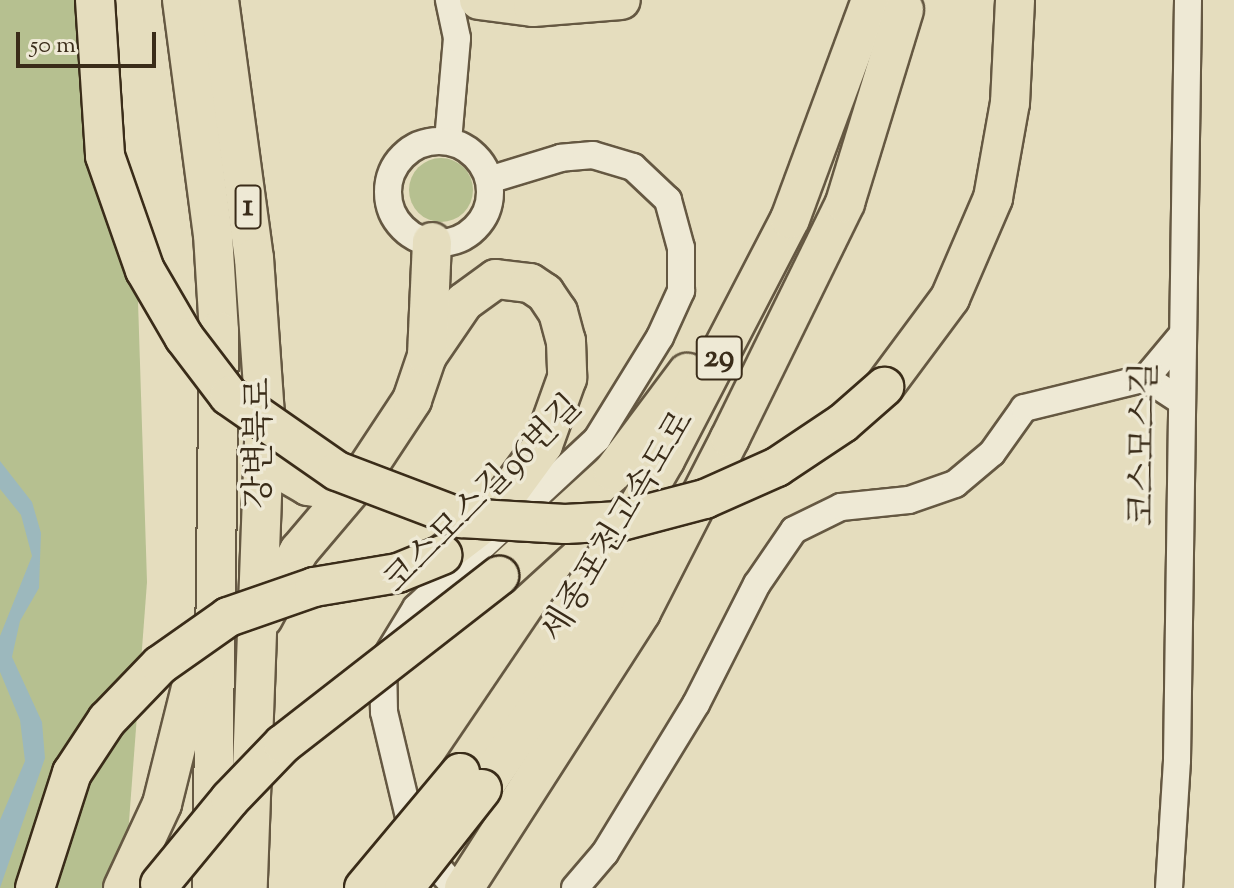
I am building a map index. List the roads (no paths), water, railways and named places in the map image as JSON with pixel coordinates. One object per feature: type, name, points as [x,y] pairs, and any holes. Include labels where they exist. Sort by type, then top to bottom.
[{"type":"highway","points":[[95,0],[105,156],[145,270],[184,337],[229,396],[337,471],[461,518],[565,524],[621,521],[705,499],[777,467],[843,423],[884,387],[950,298],[993,198],[1010,103],[1015,0]]},
{"type":"highway","name":"강변북로","points":[[182,0],[217,303],[212,888]]},
{"type":"highway","name":"강변북로","points":[[219,0],[254,258],[265,415],[260,624],[248,888]]},
{"type":"highway","points":[[471,0],[571,7],[621,0]]},
{"type":"highway","points":[[158,888],[230,799],[283,744],[499,576],[613,472],[674,395],[726,309],[887,2]]},
{"type":"highway","points":[[464,888],[641,612],[845,203],[887,2]]},
{"type":"highway","name":"세종포천고속도로","points":[[404,888],[625,529],[672,446],[790,219],[887,2]]},
{"type":"highway","points":[[427,356],[432,242]]},
{"type":"highway","points":[[35,888],[72,773],[107,720],[160,665],[228,617],[314,587],[398,573],[442,555],[489,519],[543,445],[567,378],[566,341],[558,312],[545,293],[530,283],[496,279],[464,302],[427,356],[412,400],[360,479],[299,551],[260,624]]},
{"type":"highway","points":[[265,415],[284,472],[308,486],[328,489],[360,479]]},
{"type":"highway","points":[[123,888],[162,804],[216,584]]},
{"type":"highway","name":"세종포천고속도로","points":[[364,888],[471,781]]},
{"type":"street","points":[[448,141],[457,38],[471,0]]},
{"type":"street","name":"코스모스길","points":[[1169,888],[1177,760],[1188,0]]},
{"type":"street","points":[[448,141],[474,154],[489,180],[488,204],[477,226],[457,239],[432,242],[406,230],[397,219],[389,191],[397,163],[419,145],[448,141]]},
{"type":"street","name":"코스모스길96번길","points":[[456,888],[415,842],[384,712],[383,662],[416,608],[597,439],[660,337],[681,291],[681,248],[668,200],[633,167],[593,155],[561,158],[489,180]]},
{"type":"street","points":[[575,888],[613,839],[696,704],[757,584],[794,530],[841,507],[909,500],[955,484],[992,453],[1024,408],[1146,378],[1182,335]]},
{"type":"street","points":[[1146,378],[1181,401]]},
{"type":"water","points":[[0,461],[32,502],[41,533],[39,588],[20,621],[12,657],[42,722],[45,758],[0,888],[0,820],[25,761],[20,720],[0,672],[0,636],[32,556],[21,515],[0,489]]}]
